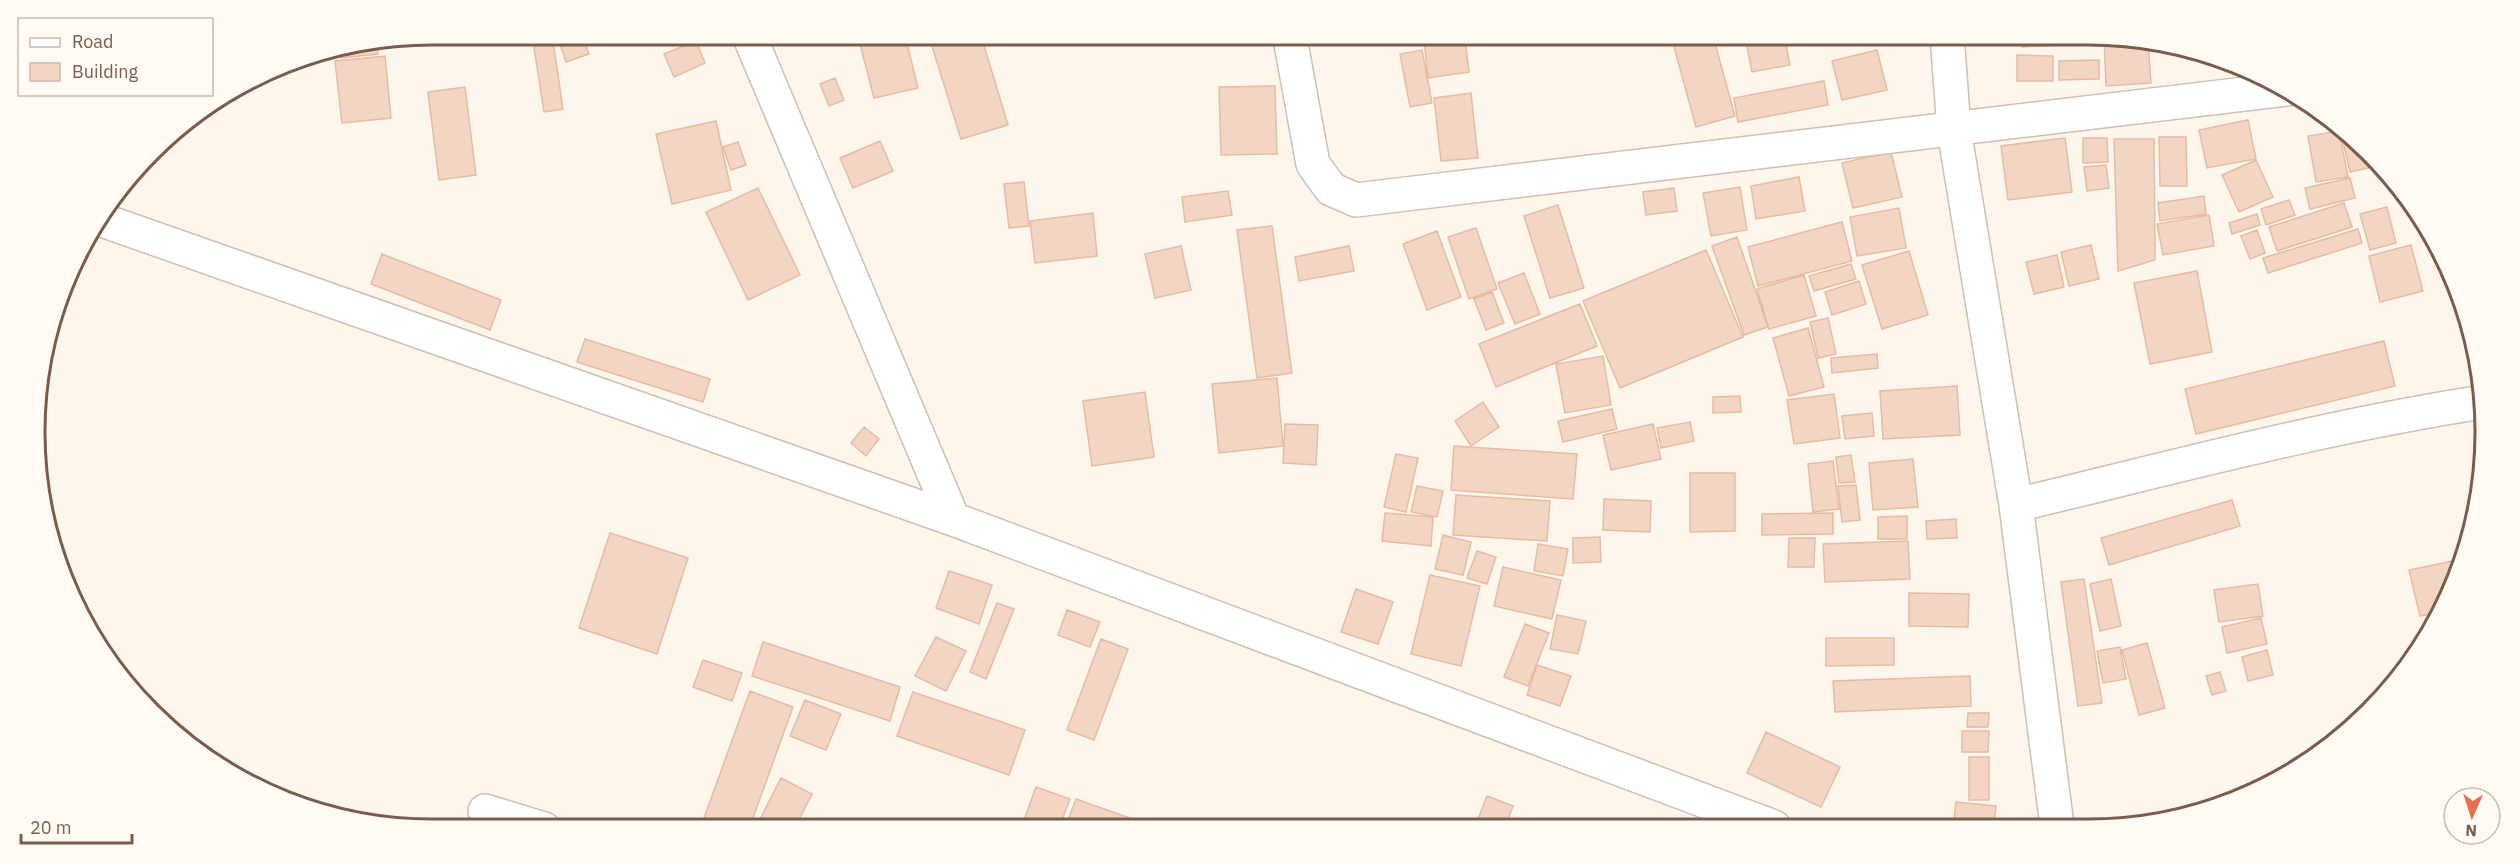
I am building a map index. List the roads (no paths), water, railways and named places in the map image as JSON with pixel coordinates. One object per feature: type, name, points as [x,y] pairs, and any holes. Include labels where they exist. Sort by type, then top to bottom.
[{"type":"street","points":[[752,45],[953,519]]},
{"type":"street","points":[[1291,45],[1313,164],[1331,189],[1356,200],[2270,91]]},
{"type":"street","points":[[1948,45],[1954,130],[2016,505],[2057,819]]},
{"type":"street","points":[[107,222],[953,519],[1753,819]]},
{"type":"street","points":[[2016,505],[2265,446],[2436,409],[2474,403]]},
{"type":"street","points":[[485,811],[511,819]]}]
